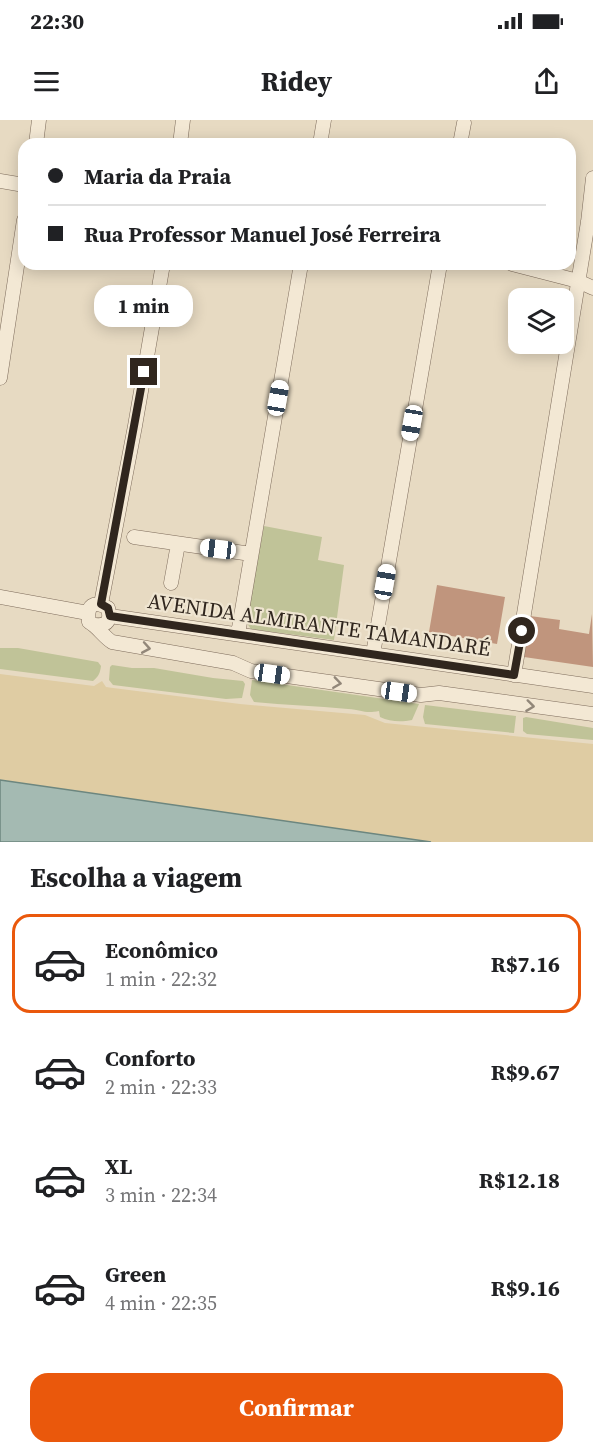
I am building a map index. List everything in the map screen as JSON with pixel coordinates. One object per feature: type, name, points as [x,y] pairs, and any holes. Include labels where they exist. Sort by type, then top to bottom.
[{"type":"street","points":[[37,138],[39,120]]},
{"type":"street","points":[[181,138],[183,120]]},
{"type":"street","points":[[321,138],[324,120]]},
{"type":"street","points":[[461,138],[464,123]]},
{"type":"street","points":[[514,675],[578,281],[590,222],[593,178]]},
{"type":"street","points":[[0,181],[18,184]]},
{"type":"street","points":[[0,378],[18,260]]},
{"type":"street","points":[[101,604],[162,270]]},
{"type":"street","points":[[238,634],[300,270]]},
{"type":"street","points":[[373,654],[439,270]]},
{"type":"street","points":[[535,270],[578,281],[593,288]]},
{"type":"street","points":[[134,537],[252,554]]},
{"type":"street","points":[[171,583],[178,544]]},
{"type":"street","points":[[0,597],[87,613]]},
{"type":"street","points":[[87,613],[95,604],[108,608],[110,616],[108,622],[103,626],[95,625]]},
{"type":"street","points":[[87,613],[90,621],[103,636],[112,642],[233,663],[251,670],[421,695],[439,693],[593,714]]},
{"type":"street","name":"AVENIDA ALMIRANTE TAMANDARÉ","points":[[110,616],[593,686]]},
{"type":"green space","points":[[264,526],[322,537],[318,560],[344,565],[334,640],[251,629],[246,622]]},
{"type":"green space","points":[[0,648],[18,648],[98,662],[101,666],[100,671],[93,681],[0,669]]},
{"type":"green space","points":[[112,665],[154,668],[243,681],[245,684],[242,698],[226,699],[113,685],[109,680]]},
{"type":"green space","points":[[252,680],[419,704],[412,720],[400,721],[380,717],[379,711],[367,712],[254,702],[250,695]]},
{"type":"green space","points":[[425,705],[516,716],[514,733],[425,724],[423,717]]},
{"type":"green space","points":[[523,718],[593,728],[593,740],[527,734],[523,731]]},
{"type":"sand","points":[[0,674],[94,686],[102,681],[106,687],[240,704],[365,715],[385,723],[593,744],[593,842],[431,842],[0,780]]},
{"type":"water","points":[[0,780],[431,842],[0,842]]},
{"type":"building","points":[[437,585],[505,597],[497,644],[429,632]]},
{"type":"building","points":[[592,614],[593,667],[524,657],[530,616],[560,620],[559,629],[589,634]]},
{"type":"route","points":[[144,372],[101,604],[108,608],[110,616],[514,675],[522,631]]}]
